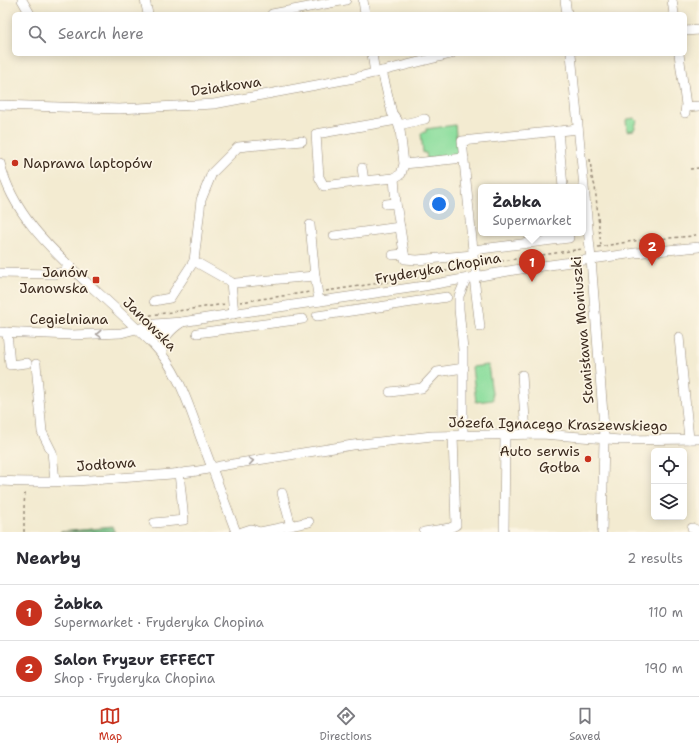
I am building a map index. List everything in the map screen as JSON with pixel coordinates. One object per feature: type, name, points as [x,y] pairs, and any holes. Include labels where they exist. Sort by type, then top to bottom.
[{"type":"street","points":[[22,0],[29,12]]},
{"type":"street","points":[[145,0],[148,12]]},
{"type":"street","points":[[283,12],[346,0]]},
{"type":"street","points":[[363,0],[365,12]]},
{"type":"street","points":[[565,0],[567,12]]},
{"type":"street","points":[[672,0],[674,12]]},
{"type":"street","points":[[687,31],[699,30]]},
{"type":"street","points":[[373,56],[392,112],[398,122],[404,164],[401,174],[394,178],[324,186],[319,177],[316,134],[398,122],[424,119]]},
{"type":"street","name":"Działkowa","points":[[0,105],[119,110],[214,104],[289,91],[378,72],[443,56]]},
{"type":"street","name":"Stanisława Moniuszki","points":[[571,56],[584,184]]},
{"type":"street","points":[[679,56],[686,110],[699,106]]},
{"type":"street","points":[[480,327],[472,277],[473,252],[462,141],[578,129]]},
{"type":"street","points":[[558,131],[563,184]]},
{"type":"street","points":[[154,301],[170,298],[194,261],[200,200],[212,173],[238,147],[302,141]]},
{"type":"street","points":[[404,164],[464,158]]},
{"type":"street","name":"Janowska","points":[[0,163],[5,180],[23,214],[36,232],[69,266],[140,331],[162,354],[173,369],[236,532]]},
{"type":"street","points":[[362,168],[364,181]]},
{"type":"street","points":[[394,178],[396,203],[405,259],[417,260],[569,238],[569,236]]},
{"type":"street","points":[[386,204],[396,203]]},
{"type":"street","name":"Stanisława Moniuszki","points":[[586,209],[604,439],[602,532]]},
{"type":"street","points":[[310,225],[319,301]]},
{"type":"street","points":[[334,236],[400,227]]},
{"type":"street","name":"Fryderyka Chopina","points":[[140,331],[160,324],[182,322],[591,259],[699,248]]},
{"type":"street","points":[[393,255],[404,254]]},
{"type":"street","points":[[194,261],[232,282],[236,313],[241,327]]},
{"type":"street","points":[[0,273],[54,274],[63,272],[69,266]]},
{"type":"street","points":[[236,283],[316,276]]},
{"type":"street","points":[[463,435],[464,368],[459,296],[472,277]]},
{"type":"street","points":[[347,297],[350,311]]},
{"type":"street","points":[[317,316],[447,297]]},
{"type":"street","points":[[197,333],[303,319]]},
{"type":"street","name":"Fryderyka Chopina","points":[[162,354],[163,345],[167,335],[182,322]]},
{"type":"street","name":"Fryderyka Chopina","points":[[140,331],[153,334],[174,328]]},
{"type":"street","name":"Cegielniana","points":[[4,332],[72,335],[140,331]]},
{"type":"street","points":[[4,332],[10,365],[27,363]]},
{"type":"street","name":"Józefa Ignacego Kraszewskiego","points":[[212,468],[390,440],[463,435],[526,434],[604,439],[694,439],[678,337]]},
{"type":"street","points":[[36,364],[42,432],[52,452],[55,481]]},
{"type":"street","points":[[390,392],[422,388],[437,372],[464,368]]},
{"type":"street","points":[[522,375],[526,434]]},
{"type":"street","points":[[504,532],[505,435]]},
{"type":"street","points":[[424,532],[450,528],[456,525],[453,436]]},
{"type":"street","name":"Jodłowa","points":[[0,481],[26,483],[119,478],[199,471],[212,468]]},
{"type":"street","points":[[154,523],[184,520],[179,473]]},
{"type":"street","points":[[282,493],[291,526]]},
{"type":"street","points":[[242,532],[251,529],[259,532],[309,522]]},
{"type":"path","points":[[690,169],[699,168]]},
{"type":"path","points":[[594,248],[607,245],[699,234]]},
{"type":"path","points":[[478,264],[585,249]]},
{"type":"path","points":[[322,291],[420,277],[470,266]]},
{"type":"path","points":[[236,302],[312,292]]},
{"type":"path","points":[[131,318],[228,304]]},
{"type":"path","points":[[24,532],[26,483]]},
{"type":"green space","points":[[634,118],[637,121],[634,130],[627,131],[626,120]]},
{"type":"green space","points":[[455,125],[458,155],[427,159],[426,153],[423,153],[421,133],[426,132],[426,129]]},
{"type":"green space","points":[[488,365],[493,400],[476,402],[472,367]]},
{"type":"green space","points":[[112,527],[115,532],[60,532]]},
{"type":"place","name":"Naprawa laptopów","points":[[15,163]]},
{"type":"place","name":"Salon Fryzur EFFECT","points":[[652,266]]},
{"type":"place","name":"Janów Janowska","points":[[96,280]]},
{"type":"place","name":"Żabka","points":[[532,282]]},
{"type":"place","name":"Auto serwis Gołba","points":[[588,459]]}]
